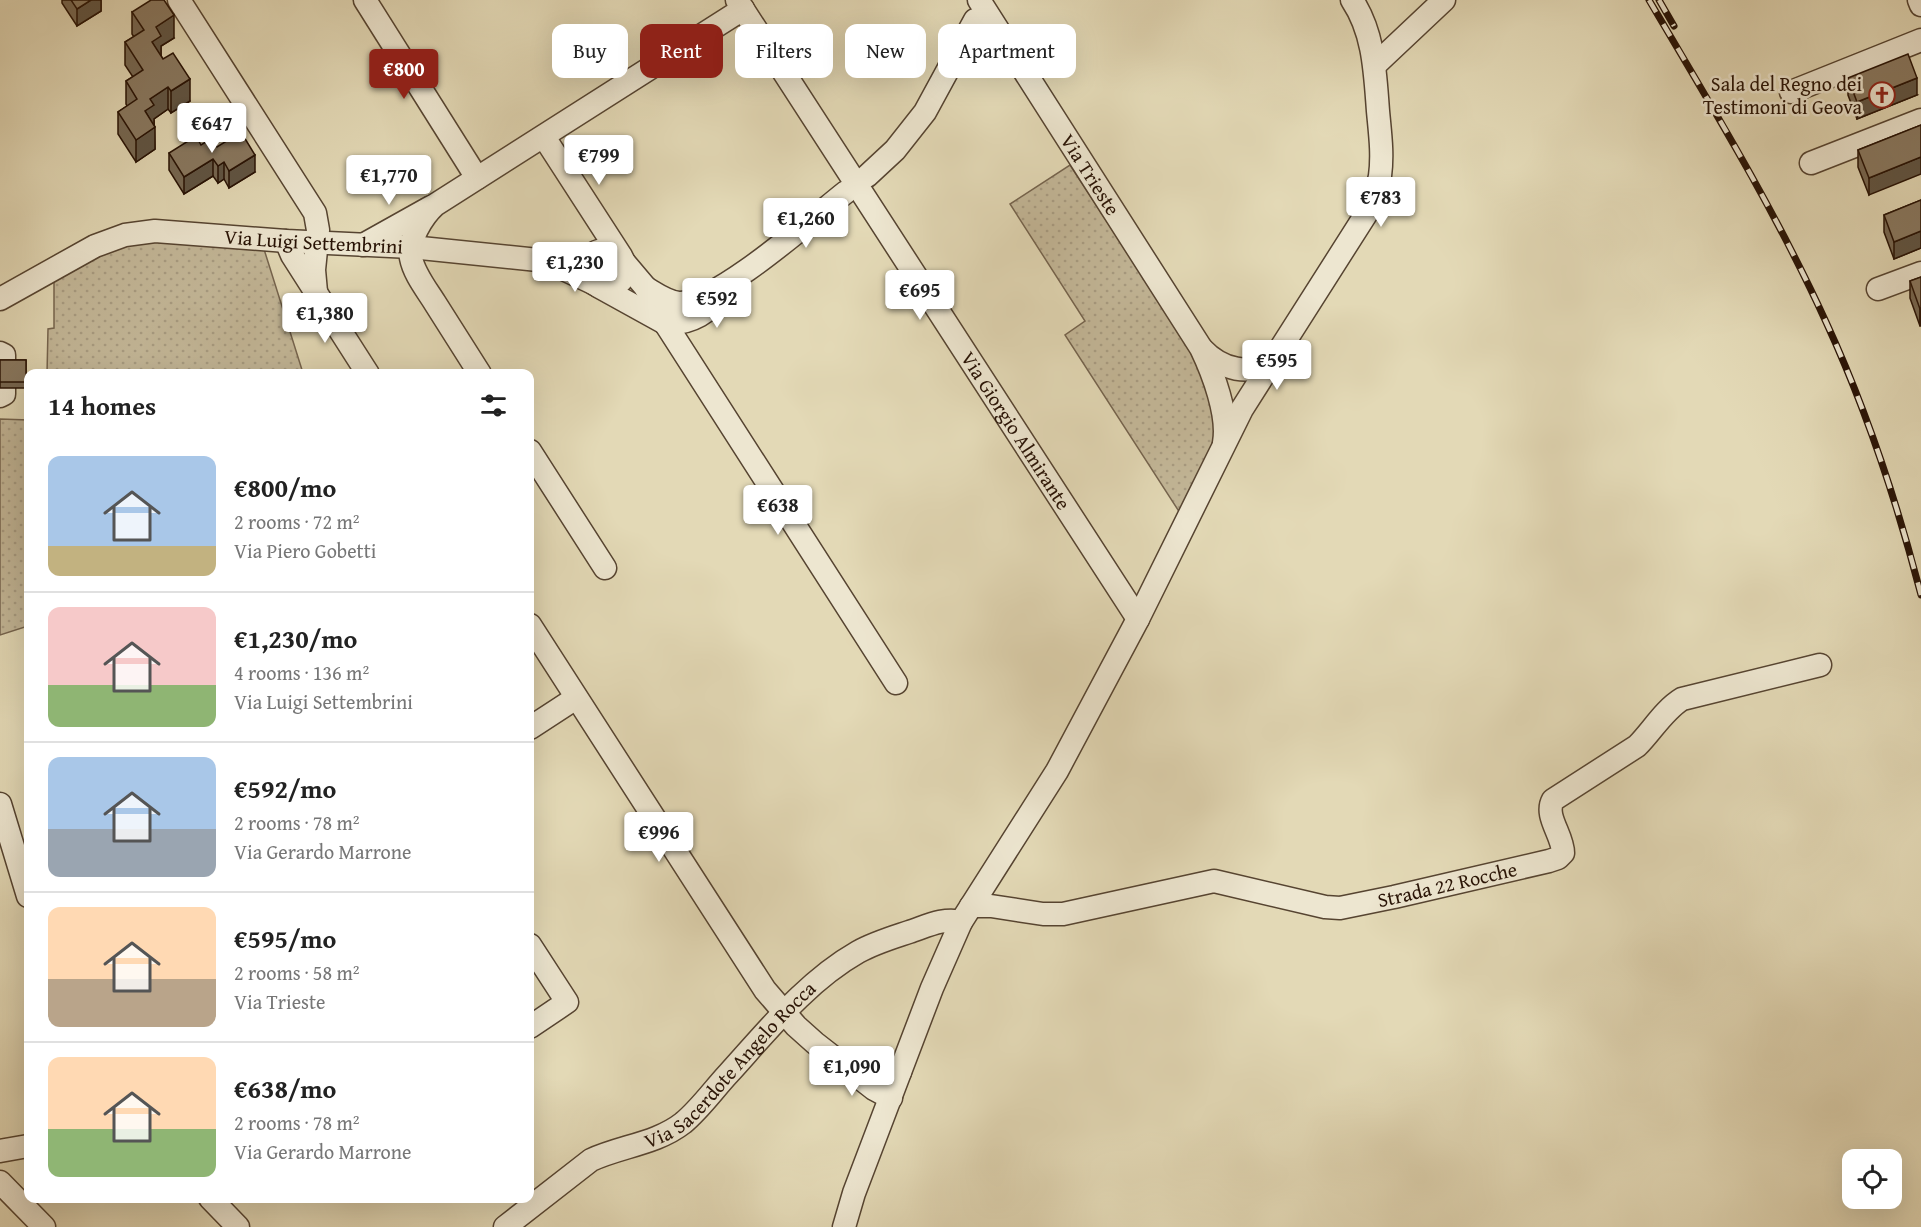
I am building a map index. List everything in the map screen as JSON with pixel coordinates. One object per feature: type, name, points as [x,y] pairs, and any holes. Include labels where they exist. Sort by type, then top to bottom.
[{"type":"street","points":[[179,0],[312,209],[316,219],[317,242],[314,270],[316,292]]},
{"type":"street","points":[[365,0],[477,178]]},
{"type":"street","points":[[844,1227],[854,1193],[932,988],[966,914],[1058,771],[1138,620],[1247,401],[1368,211],[1377,189],[1382,152],[1371,42],[1365,23],[1352,0]]},
{"type":"street","points":[[1375,65],[1444,0]]},
{"type":"street","points":[[1919,0],[1921,5]]},
{"type":"street","points":[[363,244],[435,205],[544,137],[740,5]]},
{"type":"street","name":"Via Giorgio Almirante","points":[[740,5],[1138,620]]},
{"type":"street","points":[[867,176],[895,150],[925,112],[977,10]]},
{"type":"street","name":"Via Trieste","points":[[977,10],[1201,348],[1220,372]]},
{"type":"street","points":[[1791,92],[1921,40]]},
{"type":"street","points":[[1811,163],[1921,120]]},
{"type":"street","points":[[544,137],[623,259],[646,288],[665,323],[896,683]]},
{"type":"street","points":[[694,368],[693,346],[696,334],[711,309],[741,275],[846,192]]},
{"type":"street","points":[[435,205],[419,224],[411,247],[410,258],[419,278],[477,369]]},
{"type":"street","name":"Via Luigi Settembrini","points":[[0,299],[109,240],[138,232],[175,232],[286,241],[411,247],[538,260],[555,265],[596,284],[665,323]]},
{"type":"street","points":[[286,241],[292,255],[365,369]]},
{"type":"street","points":[[604,249],[611,250],[623,259],[624,274],[617,285],[604,288],[596,284],[587,272],[587,265],[593,254],[604,249]]},
{"type":"street","points":[[1878,290],[1921,273]]},
{"type":"street","points":[[646,288],[667,300],[679,303],[692,301],[741,275]]},
{"type":"street","points":[[0,286],[41,278]]},
{"type":"street","points":[[665,323],[686,322],[711,309]]},
{"type":"street","points":[[0,353],[4,355],[4,394],[0,396]]},
{"type":"street","points":[[1220,372],[1251,369],[1274,359]]},
{"type":"street","points":[[1220,372],[1225,429],[1222,451]]},
{"type":"street","points":[[1220,372],[1226,399],[1239,404],[1247,401]]},
{"type":"street","points":[[534,457],[605,568]]},
{"type":"street","points":[[534,631],[765,990],[815,1043],[874,1089],[891,1098]]},
{"type":"street","name":"Strada 22 Rocche","points":[[966,914],[991,906],[1043,914],[1063,914],[1214,881],[1325,907],[1340,908],[1549,861],[1558,858],[1563,853],[1563,845],[1551,814],[1550,806],[1553,800],[1636,746],[1672,705],[1682,699],[1821,665]]},
{"type":"street","points":[[534,725],[576,698]]},
{"type":"street","points":[[2,816],[24,884]]},
{"type":"street","name":"Via Sacerdote Angelo Rocca","points":[[506,1227],[591,1160],[661,1136],[686,1121],[784,1012],[827,974],[871,946],[942,921],[954,920],[966,914]]},
{"type":"street","points":[[534,951],[567,1002],[534,1024]]},
{"type":"street","points":[[836,1058],[857,1066],[900,1072]]},
{"type":"street","points":[[0,1151],[24,1147]]},
{"type":"street","points":[[0,1182],[44,1227]]},
{"type":"street","points":[[215,1203],[238,1227]]},
{"type":"shaded area","points":[[1070,165],[1191,350],[1206,380],[1215,426],[1213,443],[1180,513],[1065,335],[1085,321],[1010,204]]},
{"type":"shaded area","points":[[137,240],[263,246],[302,369],[47,369],[48,329],[54,328],[54,275]]},
{"type":"shaded area","points":[[0,419],[24,420],[24,627],[0,635]]},
{"type":"building","points":[[71,0],[91,0],[77,9]]},
{"type":"building","points":[[151,0],[164,0],[174,15],[156,27],[161,36],[152,42],[163,59],[173,53],[190,79],[171,91],[168,87],[150,99],[154,105],[145,111],[155,127],[136,140],[118,112],[137,99],[126,81],[143,70],[125,42],[144,30],[132,12]]},
{"type":"building","points":[[1908,54],[1917,78],[1857,102],[1848,78]]},
{"type":"building","points":[[1921,125],[1921,157],[1869,178],[1858,150]]},
{"type":"building","points":[[241,132],[255,155],[229,171],[224,162],[218,166],[213,159],[184,177],[169,153],[196,136],[201,145],[212,138],[217,147]]},
{"type":"building","points":[[1921,200],[1921,231],[1894,242],[1884,215]]},
{"type":"building","points":[[1921,277],[1921,309],[1920,309],[1910,281]]},
{"type":"building","points":[[0,360],[26,360],[24,382],[0,382]]},
{"type":"railway","points":[[1649,0],[1719,118],[1786,239],[1826,322],[1841,355],[1879,456],[1902,525],[1921,595]]},
{"type":"railway","points":[[1659,0],[1674,26]]},
{"type":"place","name":"Sala del Regno dei Testimoni di Geova","points":[[1882,95]]}]
